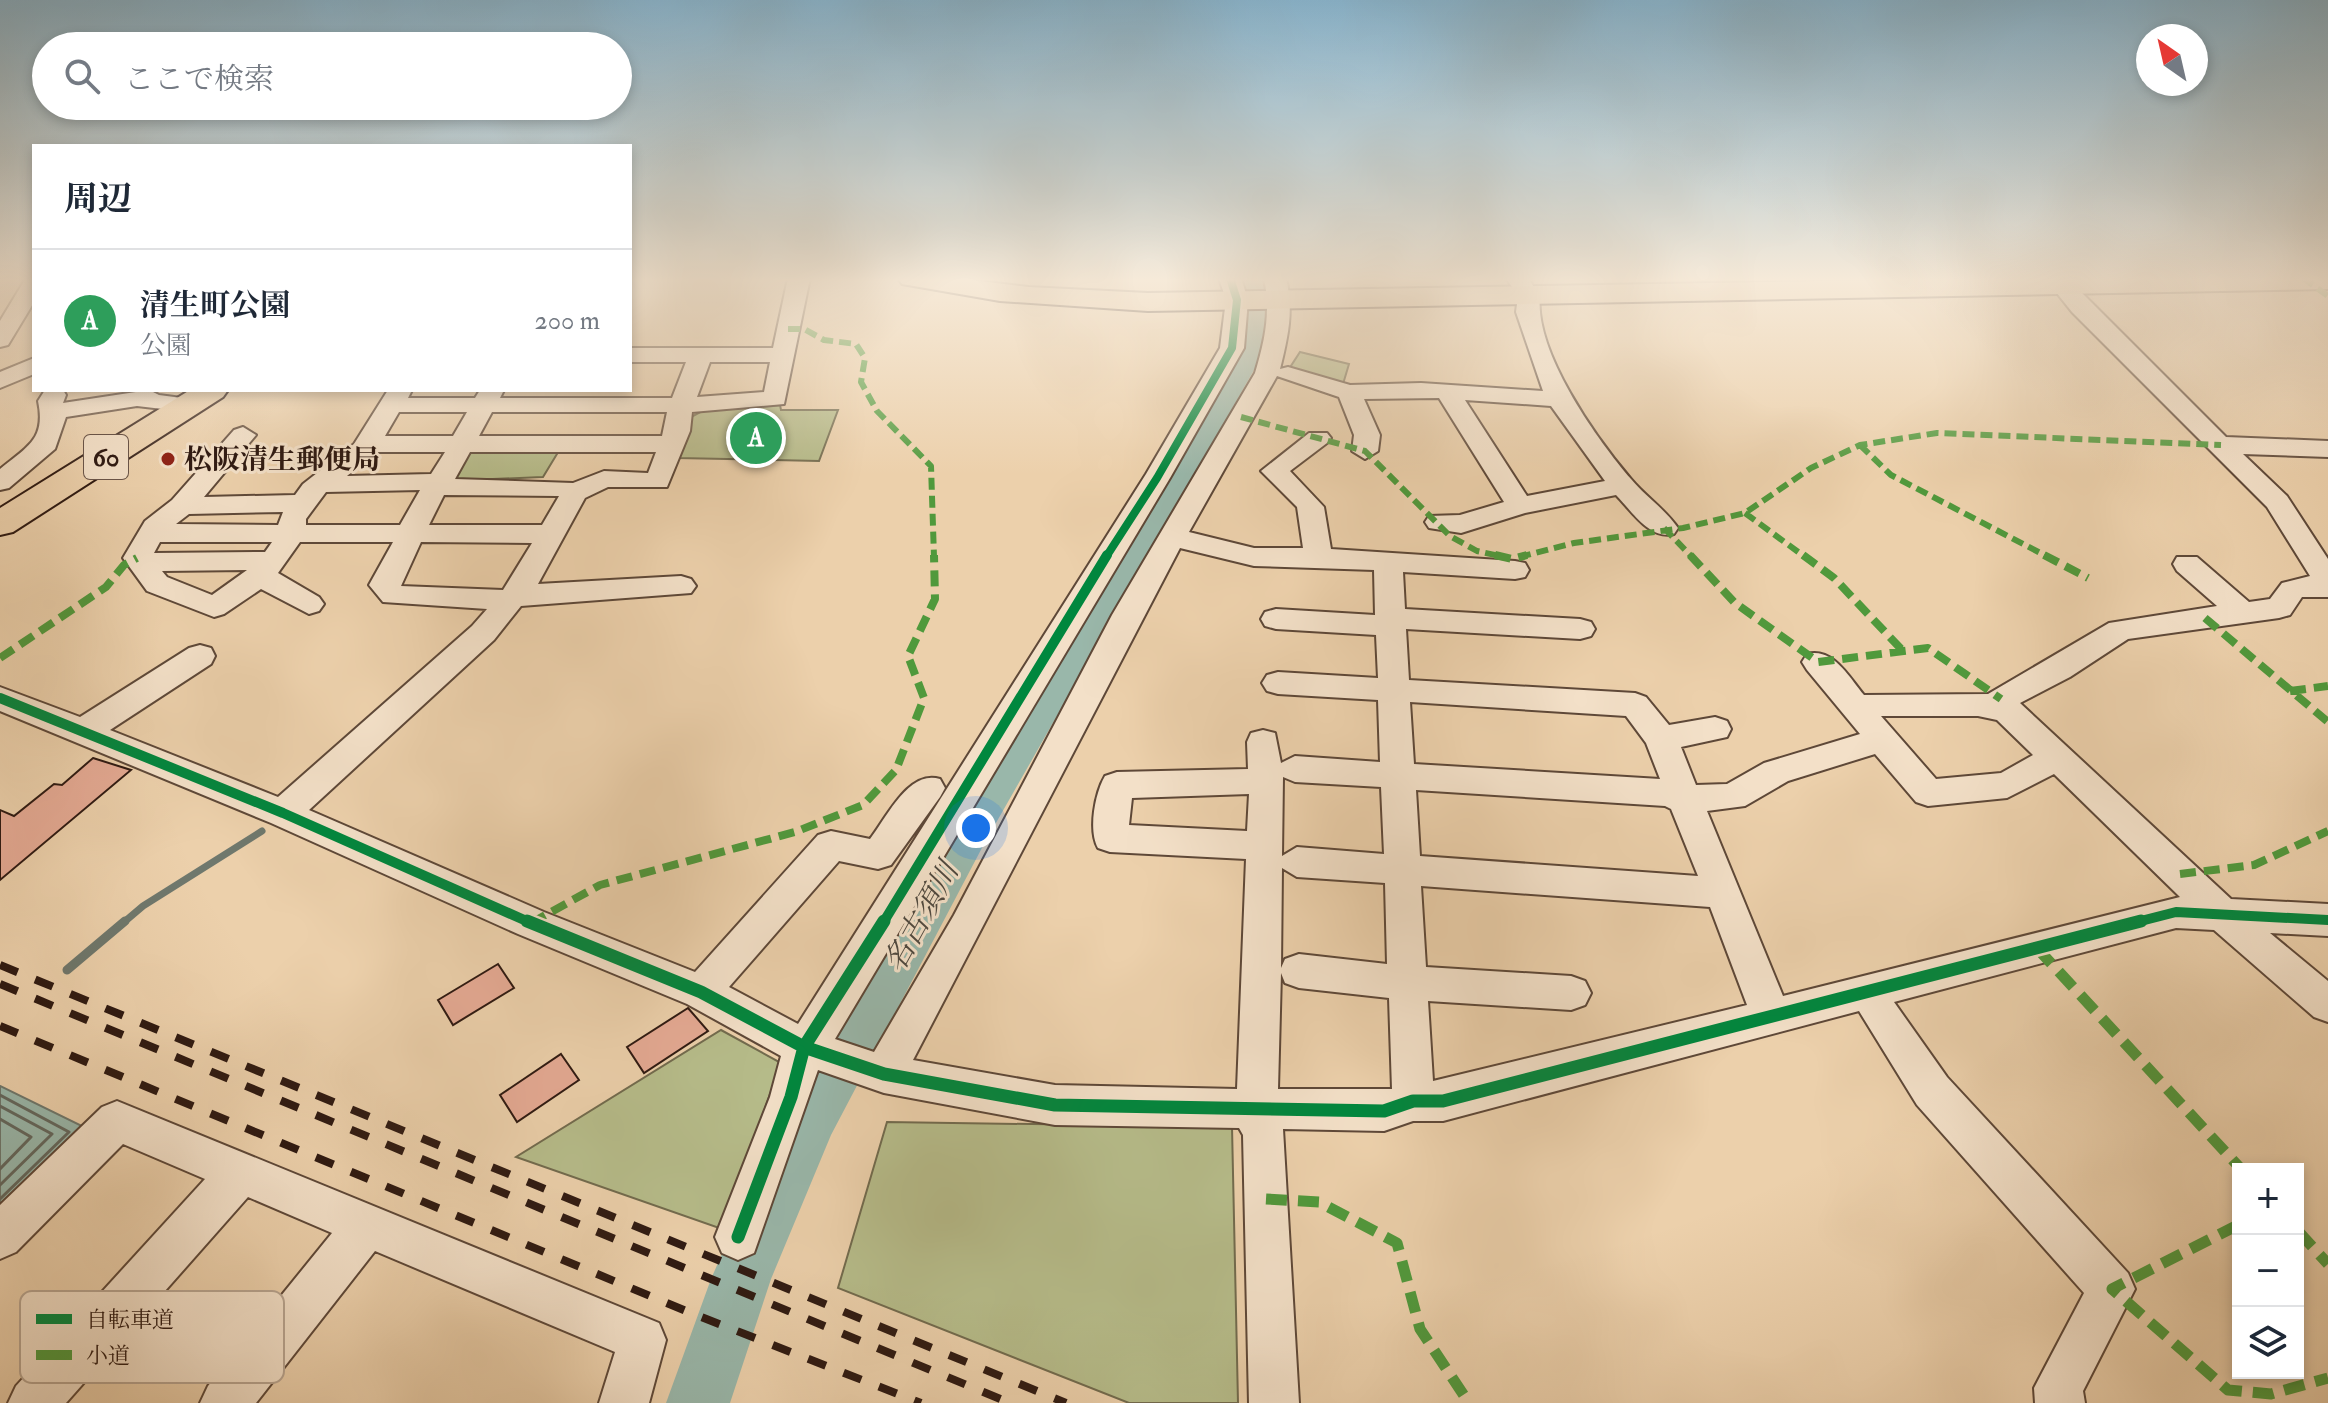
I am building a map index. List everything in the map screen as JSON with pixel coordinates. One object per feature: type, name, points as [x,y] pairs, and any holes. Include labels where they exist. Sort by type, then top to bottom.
[{"type":"main road","name":"60","points":[[0,524],[200,398]]},
{"type":"street","points":[[367,444],[463,442],[677,427],[775,399],[785,343]]},
{"type":"street","points":[[738,1237],[791,1097],[804,1047],[818,1030],[1137,504],[1157,478],[1232,343]]},
{"type":"street","points":[[884,1074],[967,926],[1120,629],[1267,373],[1275,343]]},
{"type":"street","points":[[1538,343],[1558,399],[1622,486],[1664,528]]},
{"type":"street","points":[[2117,343],[2277,502],[2328,581]]},
{"type":"street","points":[[632,355],[700,362]]},
{"type":"street","points":[[632,368],[700,362],[781,361]]},
{"type":"street","points":[[283,813],[483,633],[522,586],[574,493],[604,479],[658,481],[700,362]]},
{"type":"street","points":[[3,374],[32,366]]},
{"type":"street","points":[[1288,374],[1349,392],[1447,392],[1558,399]]},
{"type":"street","points":[[1349,392],[1367,435],[1365,451]]},
{"type":"street","points":[[1447,392],[1520,506]]},
{"type":"street","points":[[0,482],[46,444],[55,422],[55,401],[148,397],[146,402],[149,402],[200,398]]},
{"type":"street","points":[[243,435],[182,506],[152,533],[137,558],[157,584],[214,607],[267,568],[292,532],[292,519],[311,494],[367,444],[394,397],[499,397],[677,427]]},
{"type":"street","points":[[499,397],[463,442],[436,484],[420,523],[407,534],[407,546],[384,585],[393,595],[509,600],[528,594],[600,588],[681,586]]},
{"type":"street","points":[[593,432],[677,427]]},
{"type":"street","points":[[1317,557],[1316,514],[1309,500],[1274,471],[1318,438]]},
{"type":"street","points":[[2221,445],[2328,449]]},
{"type":"street","points":[[182,506],[436,484],[562,488],[574,493]]},
{"type":"street","points":[[1439,522],[1461,524],[1520,506],[1622,486]]},
{"type":"street","points":[[152,533],[553,534]]},
{"type":"street","points":[[1172,537],[1254,557],[1317,557],[1515,570]]},
{"type":"street","points":[[140,562],[267,568],[309,604]]},
{"type":"street","points":[[1388,563],[1413,1101]]},
{"type":"street","points":[[2187,564],[2243,613]]},
{"type":"street","points":[[2328,587],[2314,585],[2292,590],[2279,608],[2120,630],[2059,669],[2001,699],[2007,710],[2221,913],[2328,1005]]},
{"type":"street","points":[[1276,619],[1374,625],[1407,619],[1580,629]]},
{"type":"street","points":[[82,732],[200,656]]},
{"type":"street","points":[[1818,662],[1928,793],[2007,785],[2057,757]]},
{"type":"street","points":[[1278,683],[1635,705],[1661,739],[1771,1015]]},
{"type":"street","points":[[1860,711],[1872,704],[1978,704],[2007,710]]},
{"type":"street","points":[[6,707],[82,732],[283,813],[531,923],[701,992],[804,1047],[884,1074],[1055,1105],[1384,1111],[1413,1101],[1443,1101],[2176,912],[2328,920]]},
{"type":"street","points":[[1661,739],[1715,729]]},
{"type":"street","points":[[1263,846],[1110,838],[1117,785],[1231,784],[1280,774],[1398,773],[1668,793],[1683,799],[1733,797],[1776,772],[1882,740]]},
{"type":"street","points":[[1263,742],[1280,774],[1263,846],[1259,1083],[1252,1109],[1264,1135],[1274,1403]]},
{"type":"street","points":[[701,992],[831,845],[878,855],[928,788]]},
{"type":"street","points":[[1297,862],[1721,893]]},
{"type":"street","points":[[1299,971],[1408,983],[1571,993]]},
{"type":"street","points":[[1870,990],[1880,1015],[1932,1091],[2112,1289],[2058,1388],[2060,1403]]},
{"type":"street","points":[[0,1236],[117,1121],[642,1340],[624,1403]]},
{"type":"street","points":[[134,1291],[241,1172]]},
{"type":"street","points":[[284,1329],[367,1225]]},
{"type":"street","points":[[33,1403],[51,1383]]},
{"type":"street","points":[[225,1403],[241,1383]]},
{"type":"green space","points":[[1300,352],[1349,364],[1343,384],[1289,369]]},
{"type":"green space","points":[[780,405],[781,410],[838,410],[819,461],[678,458],[691,417],[706,409]]},
{"type":"green space","points":[[560,449],[543,477],[447,481],[464,451]]},
{"type":"green space","points":[[721,1030],[781,1063],[722,1229],[516,1157]]},
{"type":"green space","points":[[887,1122],[1232,1127],[1238,1403],[1129,1403],[838,1288]]},
{"type":"water","points":[[0,1086],[86,1128],[0,1210]]},
{"type":"building","points":[[93,758],[131,770],[0,880],[0,810],[14,816],[54,784],[62,785]]},
{"type":"building","points":[[498,964],[514,988],[453,1025],[438,1000]]},
{"type":"building","points":[[688,1008],[708,1031],[644,1073],[627,1047]]},
{"type":"building","points":[[561,1054],[579,1080],[517,1122],[500,1095]]},
{"type":"waterway","name":"名古須川","points":[[698,1403],[741,1279],[809,1120],[968,831],[1247,356],[1251,343]]},
{"type":"waterway","points":[[123,923],[143,906],[262,831]]},
{"type":"waterway","points":[[67,970],[125,921]]},
{"type":"railway","points":[[0,965],[1066,1403]]},
{"type":"railway","points":[[0,984],[1010,1403]]},
{"type":"railway","points":[[0,1026],[691,1313],[921,1403]]},
{"type":"marked path","points":[[531,923],[600,885],[795,832],[863,805],[896,770],[924,698],[908,656],[935,599],[931,466],[877,411],[861,382],[865,358],[856,344],[852,343]]},
{"type":"marked path","points":[[1241,417],[1365,451],[1450,536],[1477,551],[1512,559],[1574,543],[1664,528],[1683,528],[1745,513],[1811,468],[1860,445],[1937,433],[2221,445]]},
{"type":"marked path","points":[[1860,445],[1891,475],[2088,578]]},
{"type":"marked path","points":[[1745,513],[1834,578],[1903,651]]},
{"type":"marked path","points":[[1664,528],[1735,603],[1818,662],[1928,648],[2001,699]]},
{"type":"marked path","points":[[0,658],[106,587],[124,565],[137,558]]},
{"type":"marked path","points":[[2205,618],[2328,722]]},
{"type":"marked path","points":[[2290,691],[2328,686]]},
{"type":"marked path","points":[[2180,874],[2254,865],[2328,831]]},
{"type":"marked path","points":[[2037,948],[2235,1163]]},
{"type":"marked path","points":[[1266,1199],[1319,1202],[1397,1243],[1420,1329],[1469,1403]]},
{"type":"marked path","points":[[2232,1228],[2112,1289],[2228,1390],[2271,1394],[2328,1378]]},
{"type":"marked path","points":[[2302,1235],[2328,1264]]},
{"type":"cycle path","points":[[738,1237],[791,1097],[804,1047],[818,1030],[1146,491],[1157,478],[1232,343]]},
{"type":"cycle path","points":[[0,698],[283,813],[531,923],[701,992],[804,1047],[884,1074],[1055,1105],[1384,1111],[1413,1101],[1443,1101],[2176,912],[2328,920]]},
{"type":"place","name":"清生町公園","points":[[756,438]]},
{"type":"place","name":"松阪清生郵便局","points":[[168,459]]}]
